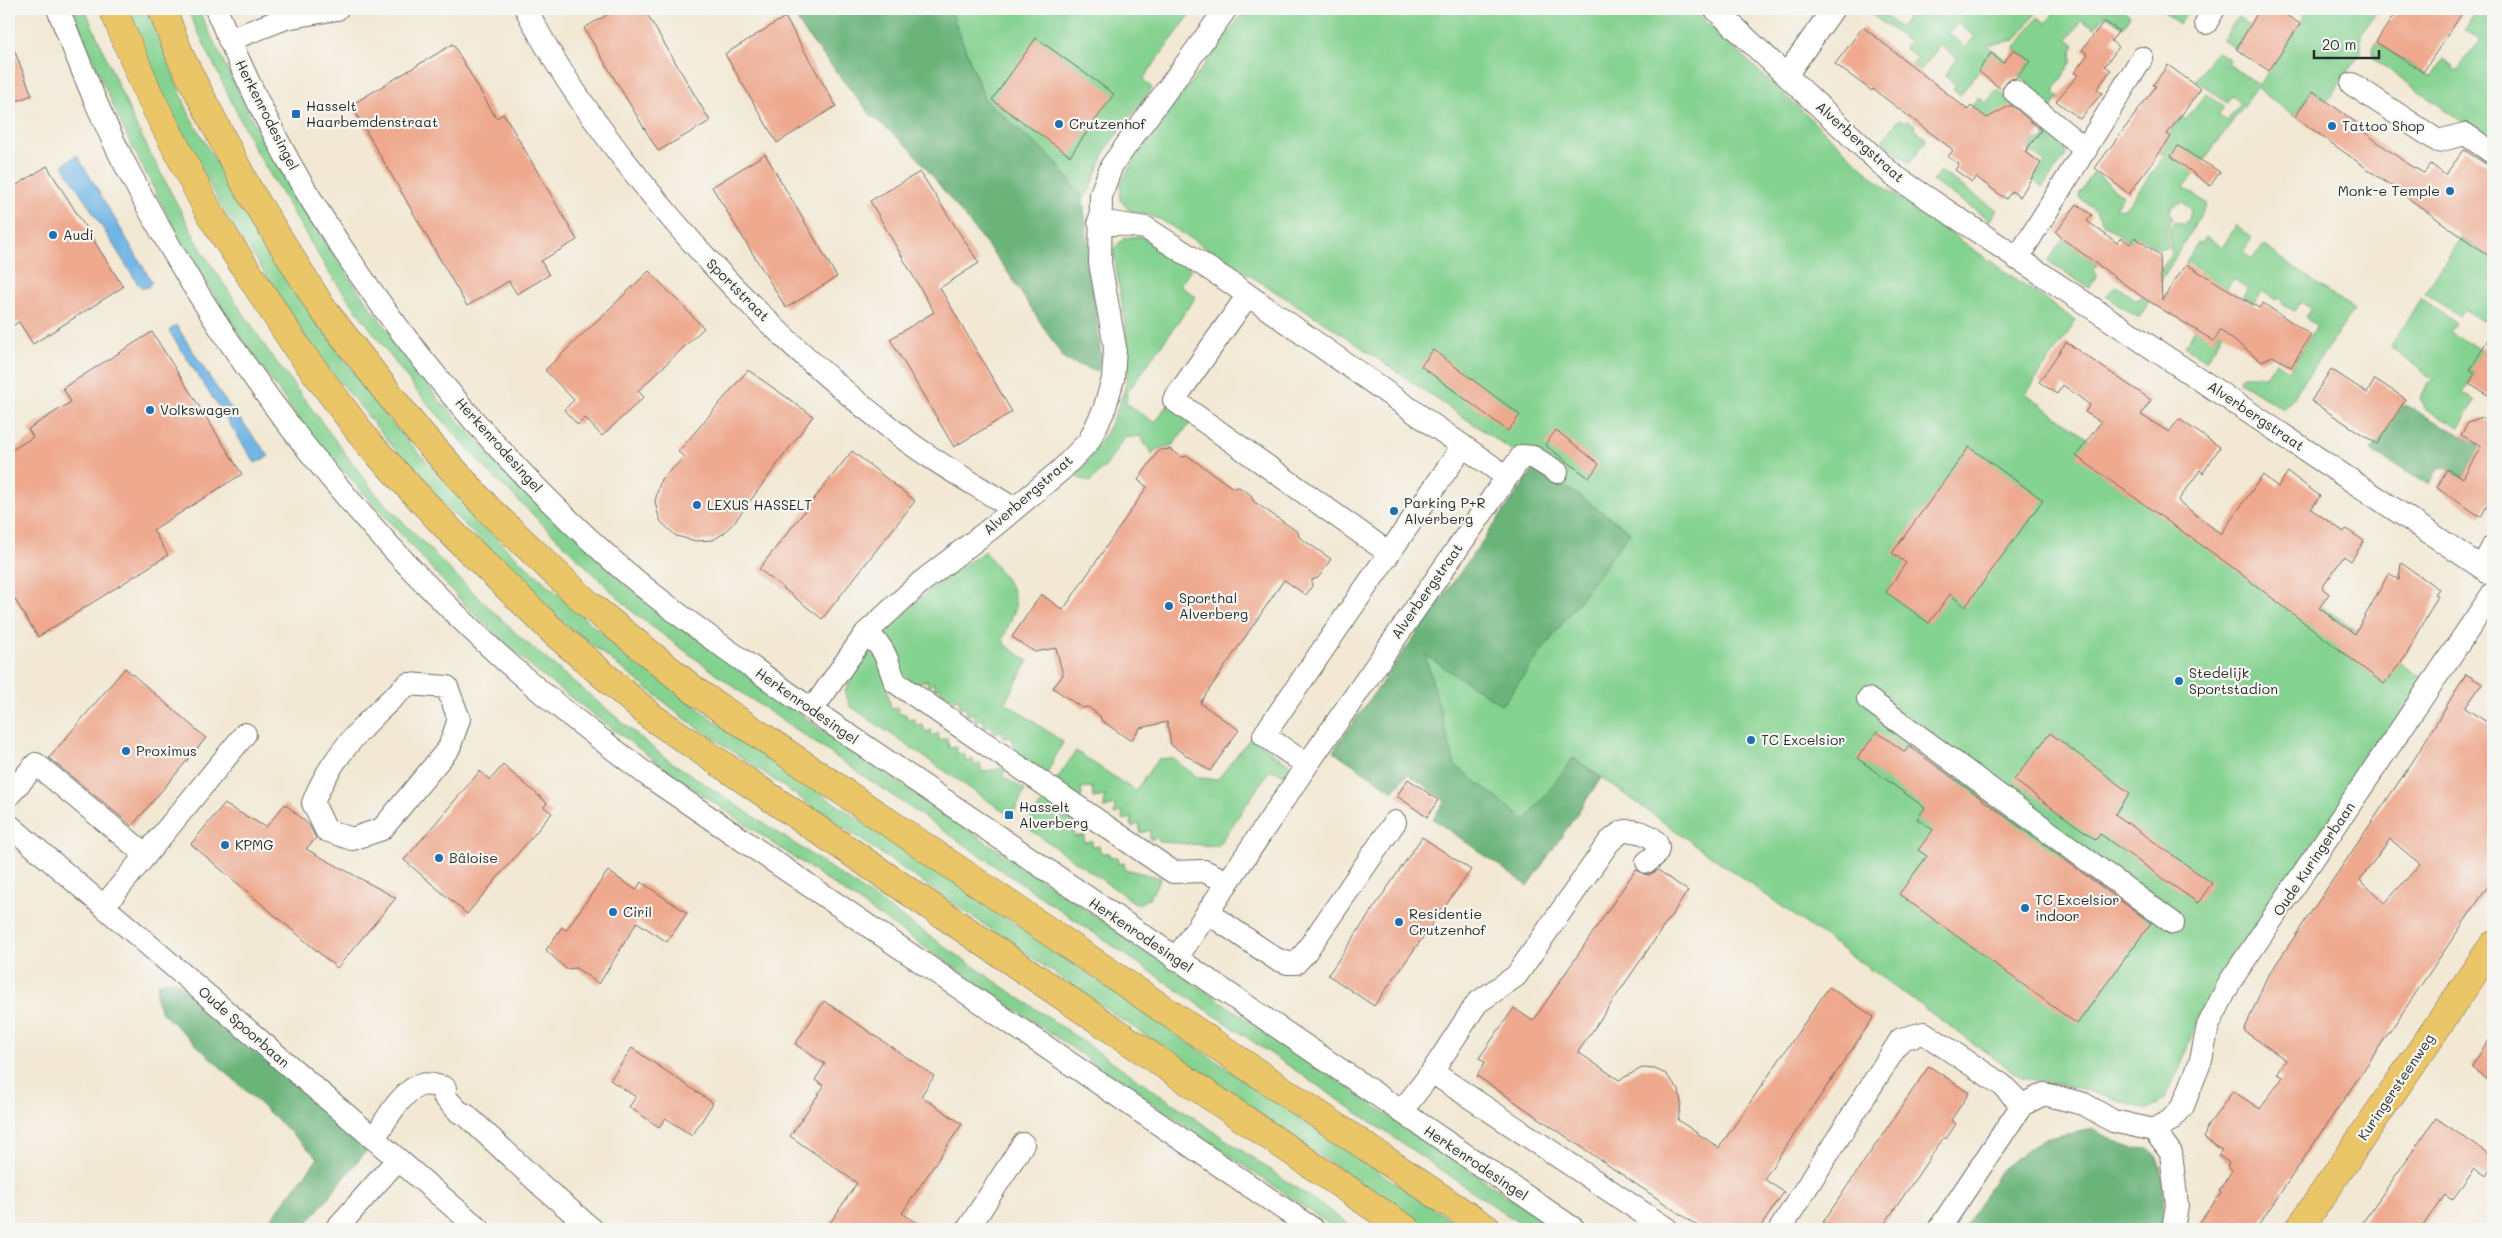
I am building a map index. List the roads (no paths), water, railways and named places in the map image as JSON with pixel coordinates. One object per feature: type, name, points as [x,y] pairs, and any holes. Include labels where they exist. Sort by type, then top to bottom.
[{"type":"main road","points":[[113,9],[149,95],[210,214],[298,349],[369,444],[456,537],[555,633],[652,717],[1406,1229]]},
{"type":"main road","points":[[162,9],[181,58],[248,189],[322,308],[412,424],[437,453],[488,509],[587,603],[698,693],[1488,1229]]},
{"type":"main road","name":"Kuringersteenweg","points":[[2300,1229],[2493,945]]},
{"type":"street","points":[[58,9],[95,102],[128,171],[187,278],[227,341],[266,396],[328,475],[373,528],[489,646],[573,717],[650,777],[1313,1229]]},
{"type":"street","name":"Herkenrodesingel","points":[[216,9],[271,126],[314,206],[402,334],[536,488],[614,562],[701,630],[812,710],[1574,1229]]},
{"type":"street","points":[[230,40],[286,18],[337,9]]},
{"type":"street","name":"Sportstraat","points":[[526,9],[544,46],[599,128],[651,195],[727,282],[808,357],[894,432],[1014,509]]},
{"type":"street","name":"Alverbergstraat","points":[[812,710],[866,633],[920,583],[1061,470],[1088,441],[1104,410],[1113,379],[1115,347],[1100,263],[1099,221],[1101,194],[1112,165],[1226,9]]},
{"type":"street","name":"Alverbergstraat","points":[[1715,9],[1787,74],[1893,175],[2487,571]]},
{"type":"street","points":[[1787,74],[1834,9]]},
{"type":"street","points":[[2017,259],[2142,58]]},
{"type":"street","points":[[2352,84],[2438,141],[2465,134],[2493,153]]},
{"type":"street","points":[[2014,91],[2086,150]]},
{"type":"street","points":[[1099,221],[1146,228],[1248,296],[1507,477]]},
{"type":"street","points":[[1248,296],[1174,400],[1389,553]]},
{"type":"street","points":[[1307,764],[1264,735],[1463,446]]},
{"type":"street","name":"Alverbergstraat","points":[[1176,959],[1307,764],[1522,456],[1533,457],[1557,472]]},
{"type":"street","points":[[2487,571],[2493,546]]},
{"type":"street","name":"Oude Kuringerbaan","points":[[2154,1130],[2171,1120],[2183,1106],[2199,1068],[2208,1026],[2231,980],[2493,593]]},
{"type":"street","points":[[866,633],[879,643],[886,654],[895,682],[1173,872],[1204,871],[1228,882]]},
{"type":"street","points":[[408,684],[447,687],[459,719],[449,748],[382,829],[352,839],[326,830],[314,803],[320,783],[353,739],[381,708],[408,684]]},
{"type":"street","points":[[1868,698],[2173,923]]},
{"type":"street","points":[[104,906],[244,734]]},
{"type":"street","points":[[9,795],[36,764],[146,856]]},
{"type":"street","points":[[1208,913],[1276,959],[1288,963],[1296,963],[1305,954],[1395,822]]},
{"type":"street","name":"Oude Spoorbaan","points":[[9,825],[479,1229]]},
{"type":"street","points":[[1401,1112],[1432,1072],[1477,1003],[1516,976],[1609,842],[1623,831],[1640,831],[1652,837],[1657,848],[1656,853],[1647,862]]},
{"type":"street","points":[[1780,1229],[1901,1039],[1924,1034],[2002,1085],[2022,1104]]},
{"type":"street","points":[[1432,1072],[1667,1229]]},
{"type":"street","points":[[374,1139],[399,1101],[420,1085],[445,1088],[444,1096],[459,1112],[466,1115],[543,1187],[592,1229]]},
{"type":"street","points":[[1939,1229],[1981,1162],[2022,1104],[2044,1094],[2084,1104],[2113,1121],[2154,1130],[2171,1153],[2178,1204],[2173,1229]]},
{"type":"street","points":[[968,1229],[1023,1144]]},
{"type":"street","points":[[336,1229],[398,1159]]},
{"type":"water","points":[[77,155],[152,282],[148,287],[142,288],[138,284],[63,165]]},
{"type":"water","points":[[176,325],[223,398],[269,456],[255,463],[169,331]]},
{"type":"place","name":"Hasselt Haarbemdenstraat","points":[[296,114]]},
{"type":"place","name":"Crutzenhof","points":[[1059,124]]},
{"type":"place","name":"Tattoo Shop","points":[[2332,126]]},
{"type":"place","name":"Monk-e Temple","points":[[2450,191]]},
{"type":"place","name":"Audi","points":[[53,235]]},
{"type":"place","name":"Volkswagen","points":[[150,410]]},
{"type":"place","name":"LEXUS HASSELT","points":[[697,505]]},
{"type":"place","name":"Parking P+R Alverberg","points":[[1394,511]]},
{"type":"place","name":"Sporthal Alverberg","points":[[1169,606]]},
{"type":"place","name":"Stedelijk Sportstadion","points":[[2179,681]]},
{"type":"place","name":"TC Excelsior","points":[[1751,740]]},
{"type":"place","name":"Proximus","points":[[126,751]]},
{"type":"place","name":"Hasselt Alverberg","points":[[1009,815]]},
{"type":"place","name":"KPMG","points":[[225,845]]},
{"type":"place","name":"Bâloise","points":[[439,858]]},
{"type":"place","name":"TC Excelsior indoor","points":[[2025,908]]},
{"type":"place","name":"Ciril","points":[[613,912]]},
{"type":"place","name":"Residentie Crutzenhof","points":[[1399,922]]}]
